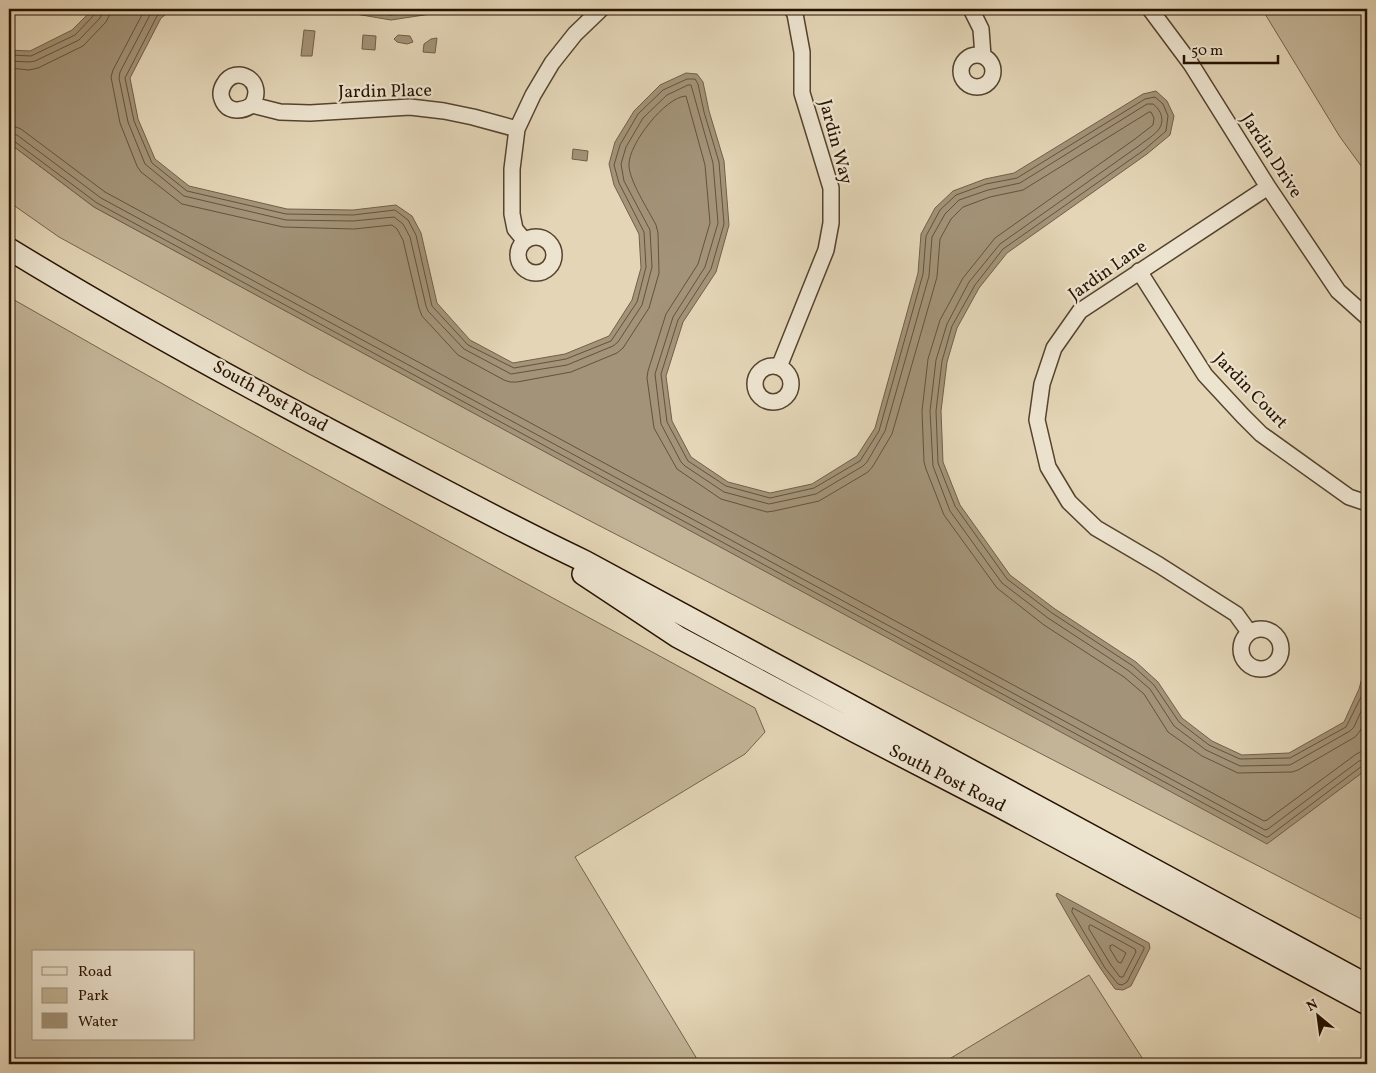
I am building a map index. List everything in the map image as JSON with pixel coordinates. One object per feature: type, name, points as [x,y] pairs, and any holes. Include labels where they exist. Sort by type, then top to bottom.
[{"type":"street","points":[[525,241],[515,229],[512,214],[512,169],[517,129],[533,95],[552,63],[575,34],[601,9]]},
{"type":"street","name":"Jardin Way","points":[[779,367],[826,250],[831,224],[831,188],[802,93],[802,52],[795,14],[792,9]]},
{"type":"street","points":[[971,9],[981,29],[983,56]]},
{"type":"street","name":"Jardin Drive","points":[[1150,9],[1191,64],[1268,187],[1338,291],[1367,317]]},
{"type":"street","name":"Jardin Place","points":[[252,105],[280,112],[310,114],[410,107],[444,111],[517,129]]},
{"type":"street","name":"Jardin Lane","points":[[1249,632],[1236,614],[1096,528],[1069,502],[1048,467],[1037,420],[1042,384],[1054,348],[1080,311],[1268,187]]},
{"type":"street","name":"South Post Road","points":[[9,249],[81,293],[298,414],[535,538],[584,561],[998,804],[1367,1004]]},
{"type":"street","name":"Jardin Court","points":[[1139,271],[1205,375],[1249,422],[1261,434],[1349,497],[1367,504]]},
{"type":"street","name":"South Post Road","points":[[861,723],[1367,986]]},
{"type":"green space","points":[[1262,9],[1367,9],[1367,174],[1340,137]]},
{"type":"green space","points":[[9,143],[94,207],[1267,843],[1367,769],[1367,922],[307,373],[59,237],[9,202]]},
{"type":"green space","points":[[9,297],[287,453],[755,708],[765,732],[745,754],[575,857],[700,1064],[9,1064]]},
{"type":"green space","points":[[1089,975],[1146,1064],[941,1064]]},
{"type":"water","points":[[93,9],[173,9],[161,18],[130,78],[138,119],[155,159],[189,186],[287,209],[353,210],[396,205],[412,216],[421,233],[437,303],[470,340],[513,363],[565,354],[609,336],[632,300],[641,268],[639,234],[614,185],[609,164],[615,142],[634,111],[660,85],[686,73],[697,74],[703,82],[709,111],[724,161],[729,225],[716,272],[683,322],[666,376],[672,421],[691,457],[728,482],[770,493],[812,484],[857,456],[875,428],[918,273],[921,234],[935,208],[953,191],[985,179],[1014,173],[1143,94],[1156,91],[1167,101],[1174,116],[1170,135],[1147,154],[1007,253],[979,288],[957,328],[947,362],[941,411],[943,462],[960,505],[1010,575],[1055,609],[1136,662],[1158,682],[1182,718],[1212,741],[1242,755],[1289,753],[1344,722],[1359,689],[1367,660],[1367,769],[1267,844],[94,207],[9,143],[9,50],[30,51],[72,30]]},
{"type":"water","points":[[326,9],[464,9],[391,20]]},
{"type":"water","points":[[304,30],[315,31],[312,56],[301,56]]},
{"type":"water","points":[[363,35],[376,36],[375,50],[362,49]]},
{"type":"water","points":[[398,35],[410,36],[413,42],[407,44],[397,42],[394,39]]},
{"type":"water","points":[[437,38],[435,53],[423,52],[424,44],[431,39]]},
{"type":"water","points":[[573,149],[588,151],[587,161],[572,159]]},
{"type":"water","points":[[1057,893],[1149,943],[1150,948],[1131,986],[1123,990],[1115,989],[1077,931],[1056,895]]}]
